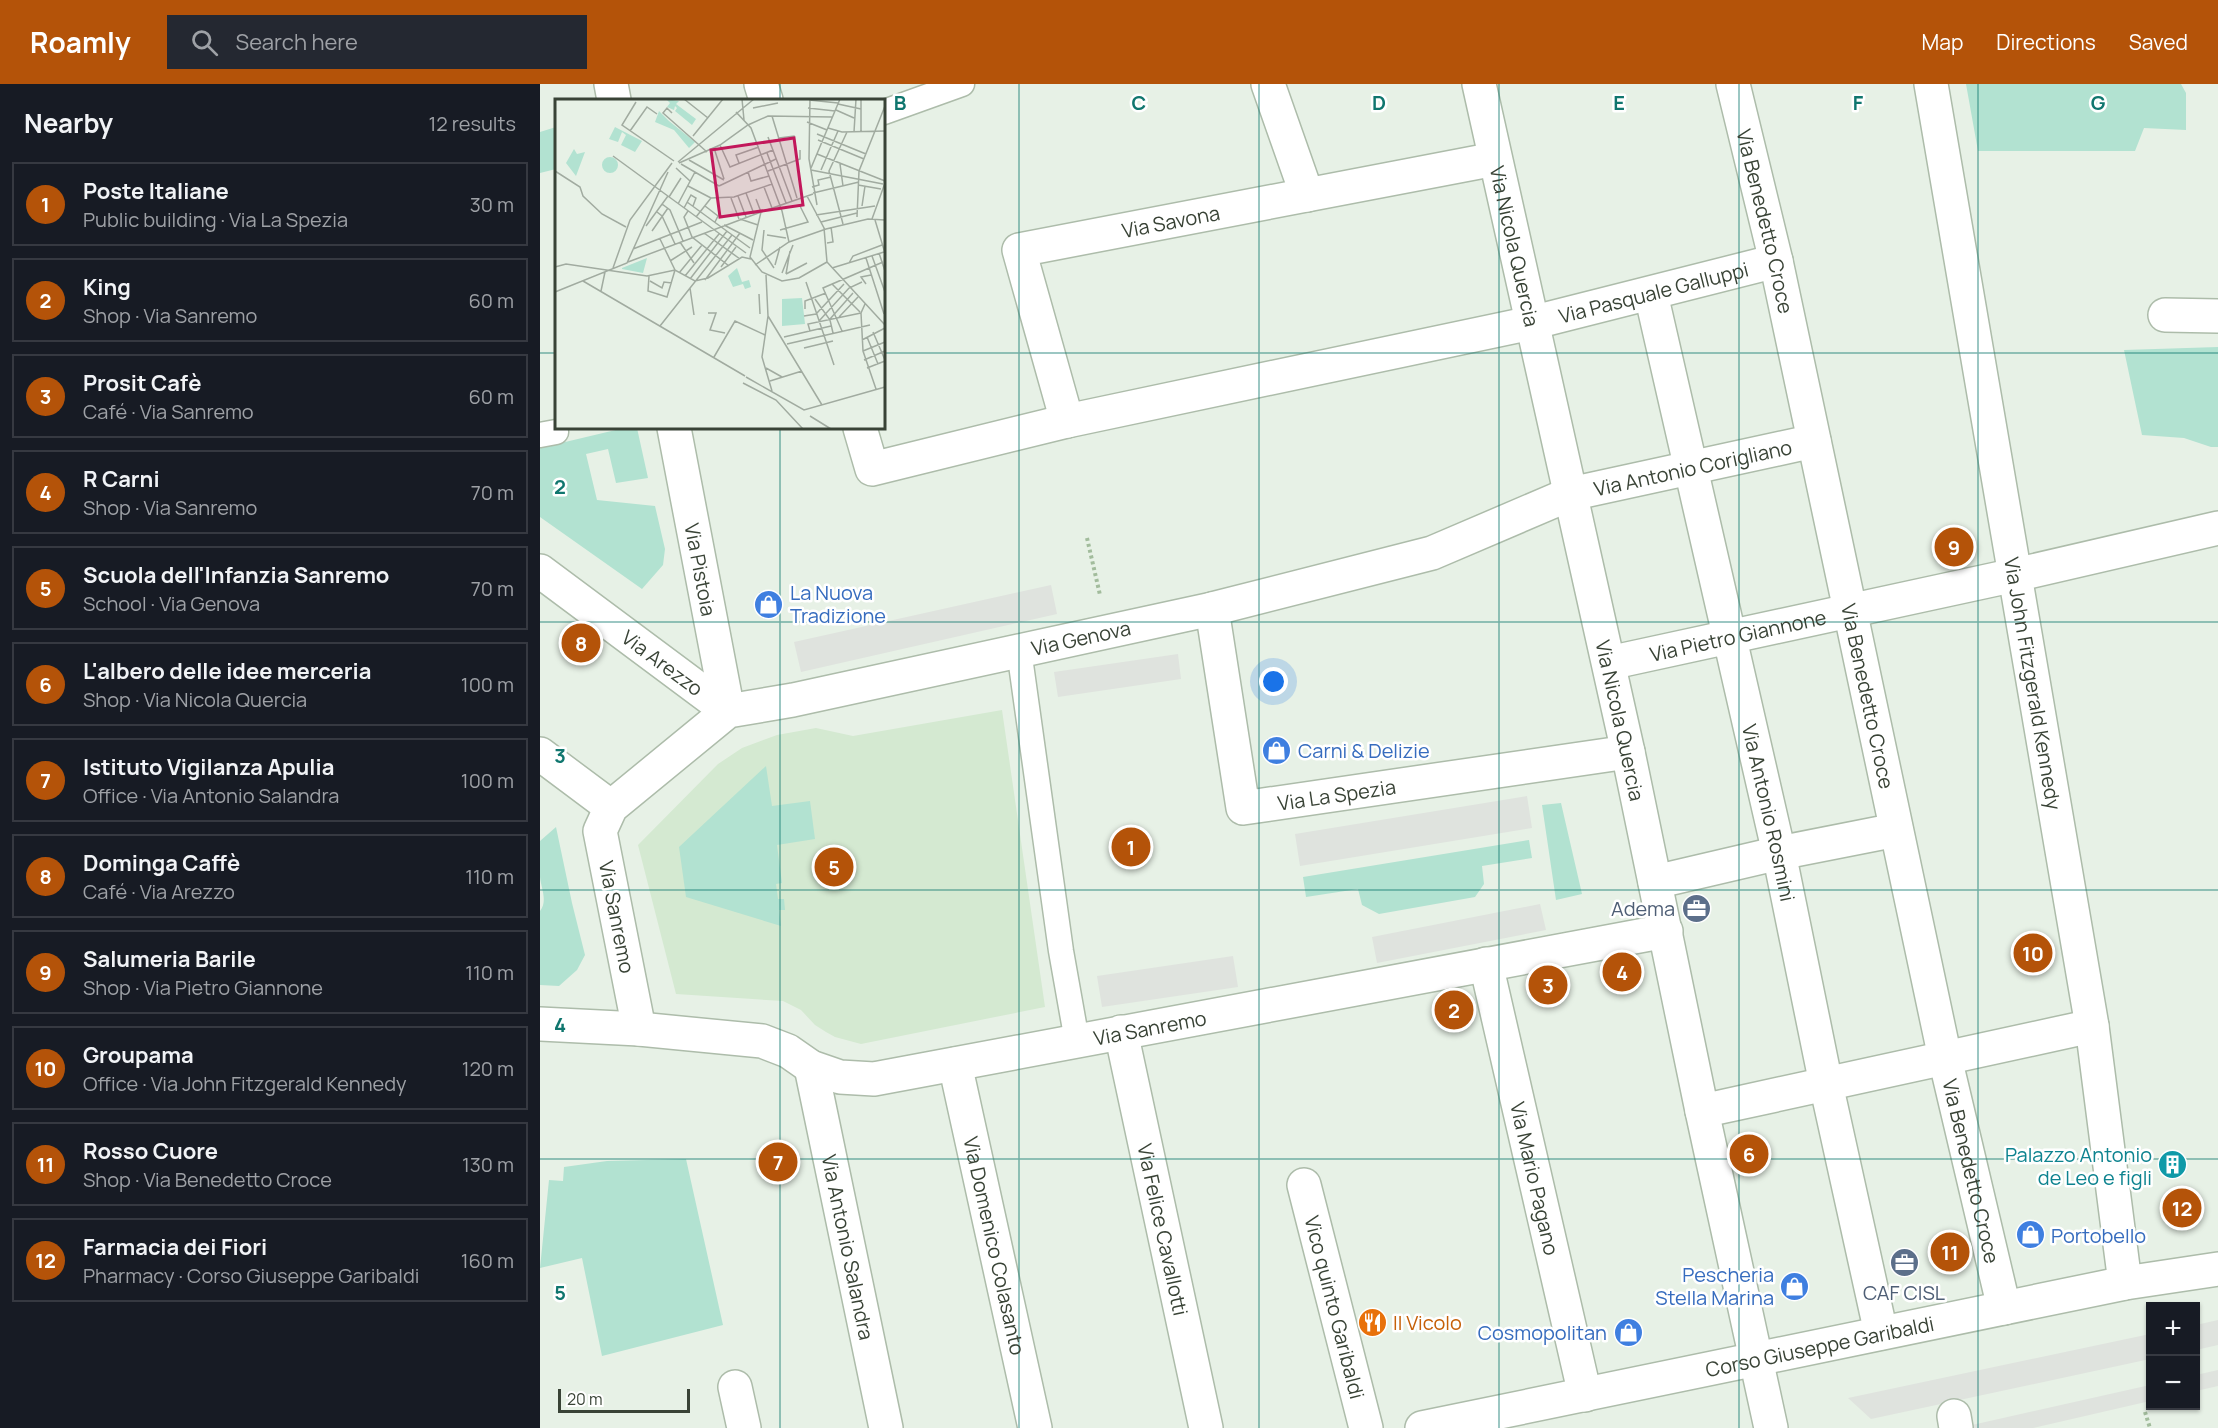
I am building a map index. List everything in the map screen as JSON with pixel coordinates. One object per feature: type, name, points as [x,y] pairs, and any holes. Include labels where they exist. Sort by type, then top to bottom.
[{"type":"street","points":[[611,84],[614,99]]},
{"type":"street","points":[[761,84],[766,99]]},
{"type":"street","points":[[1268,84],[1307,195]]},
{"type":"street","name":"Via Nicola Quercia","points":[[1479,84],[1609,663],[1702,1111],[1771,1428]]},
{"type":"street","name":"Via Benedetto Croce","points":[[1733,84],[1776,261],[1945,1058],[2004,1308]]},
{"type":"street","name":"Via John Fitzgerald Kennedy","points":[[1931,84],[2092,1026],[2125,1283]]},
{"type":"street","name":"Via Savona","points":[[1067,421],[1019,250],[1495,159]]},
{"type":"street","name":"Via Pasquale Galluppi","points":[[1531,323],[1776,261]]},
{"type":"street","name":"Via Antonio Rosmini","points":[[1651,294],[1779,853],[1826,1084],[1881,1334]]},
{"type":"street","points":[[2165,315],[2218,316]]},
{"type":"street","points":[[860,429],[872,469],[1067,421],[1531,323]]},
{"type":"street","name":"Via Pistoia","points":[[675,429],[728,711]]},
{"type":"street","name":"Via Antonio Corigliano","points":[[1570,494],[1814,441]]},
{"type":"street","name":"Via Genova","points":[[611,807],[728,711],[794,700],[1212,609],[1432,553],[1570,494]]},
{"type":"street","name":"Via Pietro Giannone","points":[[1609,663],[2015,575],[2218,528]]},
{"type":"street","name":"Via Arezzo","points":[[540,571],[728,711]]},
{"type":"street","name":"Via La Spezia","points":[[1212,609],[1243,808],[1628,752]]},
{"type":"street","points":[[540,754],[611,807]]},
{"type":"street","name":"Via Sanremo","points":[[611,807],[600,831],[639,1029]]},
{"type":"street","points":[[1655,882],[1779,853],[1896,830]]},
{"type":"street","name":"Via Sanremo","points":[[540,1024],[639,1029],[762,1041],[788,1051],[811,1067],[840,1077],[874,1079],[1666,931]]},
{"type":"street","name":"Via Mario Pagano","points":[[1486,964],[1585,1395]]},
{"type":"street","points":[[1702,1111],[2092,1026]]},
{"type":"street","name":"Via Felice Cavallotti","points":[[1121,1032],[1206,1428]]},
{"type":"street","name":"Via Domenico Colasanto","points":[[955,1064],[1035,1428]]},
{"type":"street","name":"Via Antonio Salandra","points":[[811,1067],[886,1428]]},
{"type":"street","name":"Vico quinto Garibaldi","points":[[1305,1185],[1366,1428]]},
{"type":"street","name":"Corso Giuseppe Garibaldi","points":[[1422,1428],[2125,1283],[2218,1269]]},
{"type":"street","points":[[735,1387],[744,1428]]},
{"type":"lane","points":[[885,112],[962,84]]},
{"type":"lane","points":[[1019,650],[1061,951],[1077,1041]]},
{"type":"path","points":[[1087,538],[1108,630]]},
{"type":"path","points":[[2145,1412],[2150,1428]]},
{"type":"shaded area","points":[[1966,84],[2181,84],[2186,93],[2186,130],[2144,128],[2135,151],[1978,151]]},
{"type":"shaded area","points":[[555,127],[555,169],[540,173],[540,132]]},
{"type":"shaded area","points":[[2218,347],[2218,447],[2184,438],[2142,435],[2124,350]]},
{"type":"shaded area","points":[[620,429],[637,429],[648,478],[616,483],[608,449],[586,454],[597,500],[655,506],[665,549],[663,565],[642,589],[540,517],[540,448]]},
{"type":"shaded area","points":[[1051,585],[1057,614],[801,672],[794,642]]},
{"type":"shaded area","points":[[1178,654],[1181,679],[1058,697],[1054,672]]},
{"type":"shaded area","points":[[1002,710],[1045,1007],[861,1044],[835,1037],[815,1025],[801,1010],[783,1001],[676,994],[638,845],[718,764],[742,748],[777,735],[816,728],[853,736]]},
{"type":"shaded area","points":[[766,766],[772,806],[810,801],[815,839],[777,845],[782,883],[776,884],[778,899],[784,899],[785,910],[779,910],[781,926],[686,897],[679,847]]},
{"type":"shaded area","points":[[1527,796],[1532,828],[1300,866],[1295,834]]},
{"type":"shaded area","points":[[1561,803],[1582,894],[1556,900],[1542,805]]},
{"type":"shaded area","points":[[556,827],[585,955],[577,970],[559,986],[540,985],[540,911],[544,899],[540,877],[540,841]]},
{"type":"shaded area","points":[[1529,840],[1532,858],[1482,866],[1484,884],[1475,897],[1379,914],[1362,905],[1358,889],[1306,897],[1303,877]]},
{"type":"shaded area","points":[[1540,904],[1546,930],[1377,963],[1372,937]]},
{"type":"shaded area","points":[[1233,956],[1238,987],[1102,1007],[1097,976]]},
{"type":"shaded area","points":[[686,1159],[723,1325],[602,1356],[582,1258],[540,1268],[549,1180],[563,1181],[564,1167],[607,1161]]},
{"type":"shaded area","points":[[2218,1320],[2218,1345],[2200,1349],[2200,1324]]},
{"type":"shaded area","points":[[2146,1335],[2146,1360],[1871,1419],[1848,1398]]},
{"type":"shaded area","points":[[2218,1370],[2218,1386],[2200,1390],[2200,1374]]},
{"type":"shaded area","points":[[2146,1386],[2146,1402],[2033,1428],[1973,1428],[1972,1425]]},
{"type":"place","name":"Salumeria Barile","points":[[1954,547]]},
{"type":"place","name":"La Nuova Tradizione","points":[[769,604]]},
{"type":"place","name":"Dominga Caffè","points":[[581,643]]},
{"type":"place","name":"Carni & Delizie","points":[[1277,750]]},
{"type":"place","name":"Poste Italiane","points":[[1131,847]]},
{"type":"place","name":"Scuola dell'Infanzia Sanremo","points":[[834,867]]},
{"type":"place","name":"Adema","points":[[1696,908]]},
{"type":"place","name":"Groupama","points":[[2033,953]]},
{"type":"place","name":"R Carni","points":[[1622,972]]},
{"type":"place","name":"Prosit Cafè","points":[[1548,985]]},
{"type":"place","name":"King","points":[[1454,1010]]},
{"type":"place","name":"L'albero delle idee merceria","points":[[1749,1154]]},
{"type":"place","name":"Istituto Vigilanza Apulia","points":[[778,1162]]},
{"type":"place","name":"Palazzo Antonio de Leo e figli","points":[[2173,1165]]},
{"type":"place","name":"Farmacia dei Fiori","points":[[2182,1208]]},
{"type":"place","name":"Portobello","points":[[2030,1235]]},
{"type":"place","name":"Rosso Cuore","points":[[1950,1252]]},
{"type":"place","name":"CAF CISL","points":[[1904,1262]]},
{"type":"place","name":"Pescheria Stella Marina","points":[[1795,1286]]},
{"type":"place","name":"Il Vicolo","points":[[1372,1322]]},
{"type":"place","name":"Cosmopolitan","points":[[1628,1332]]}]
